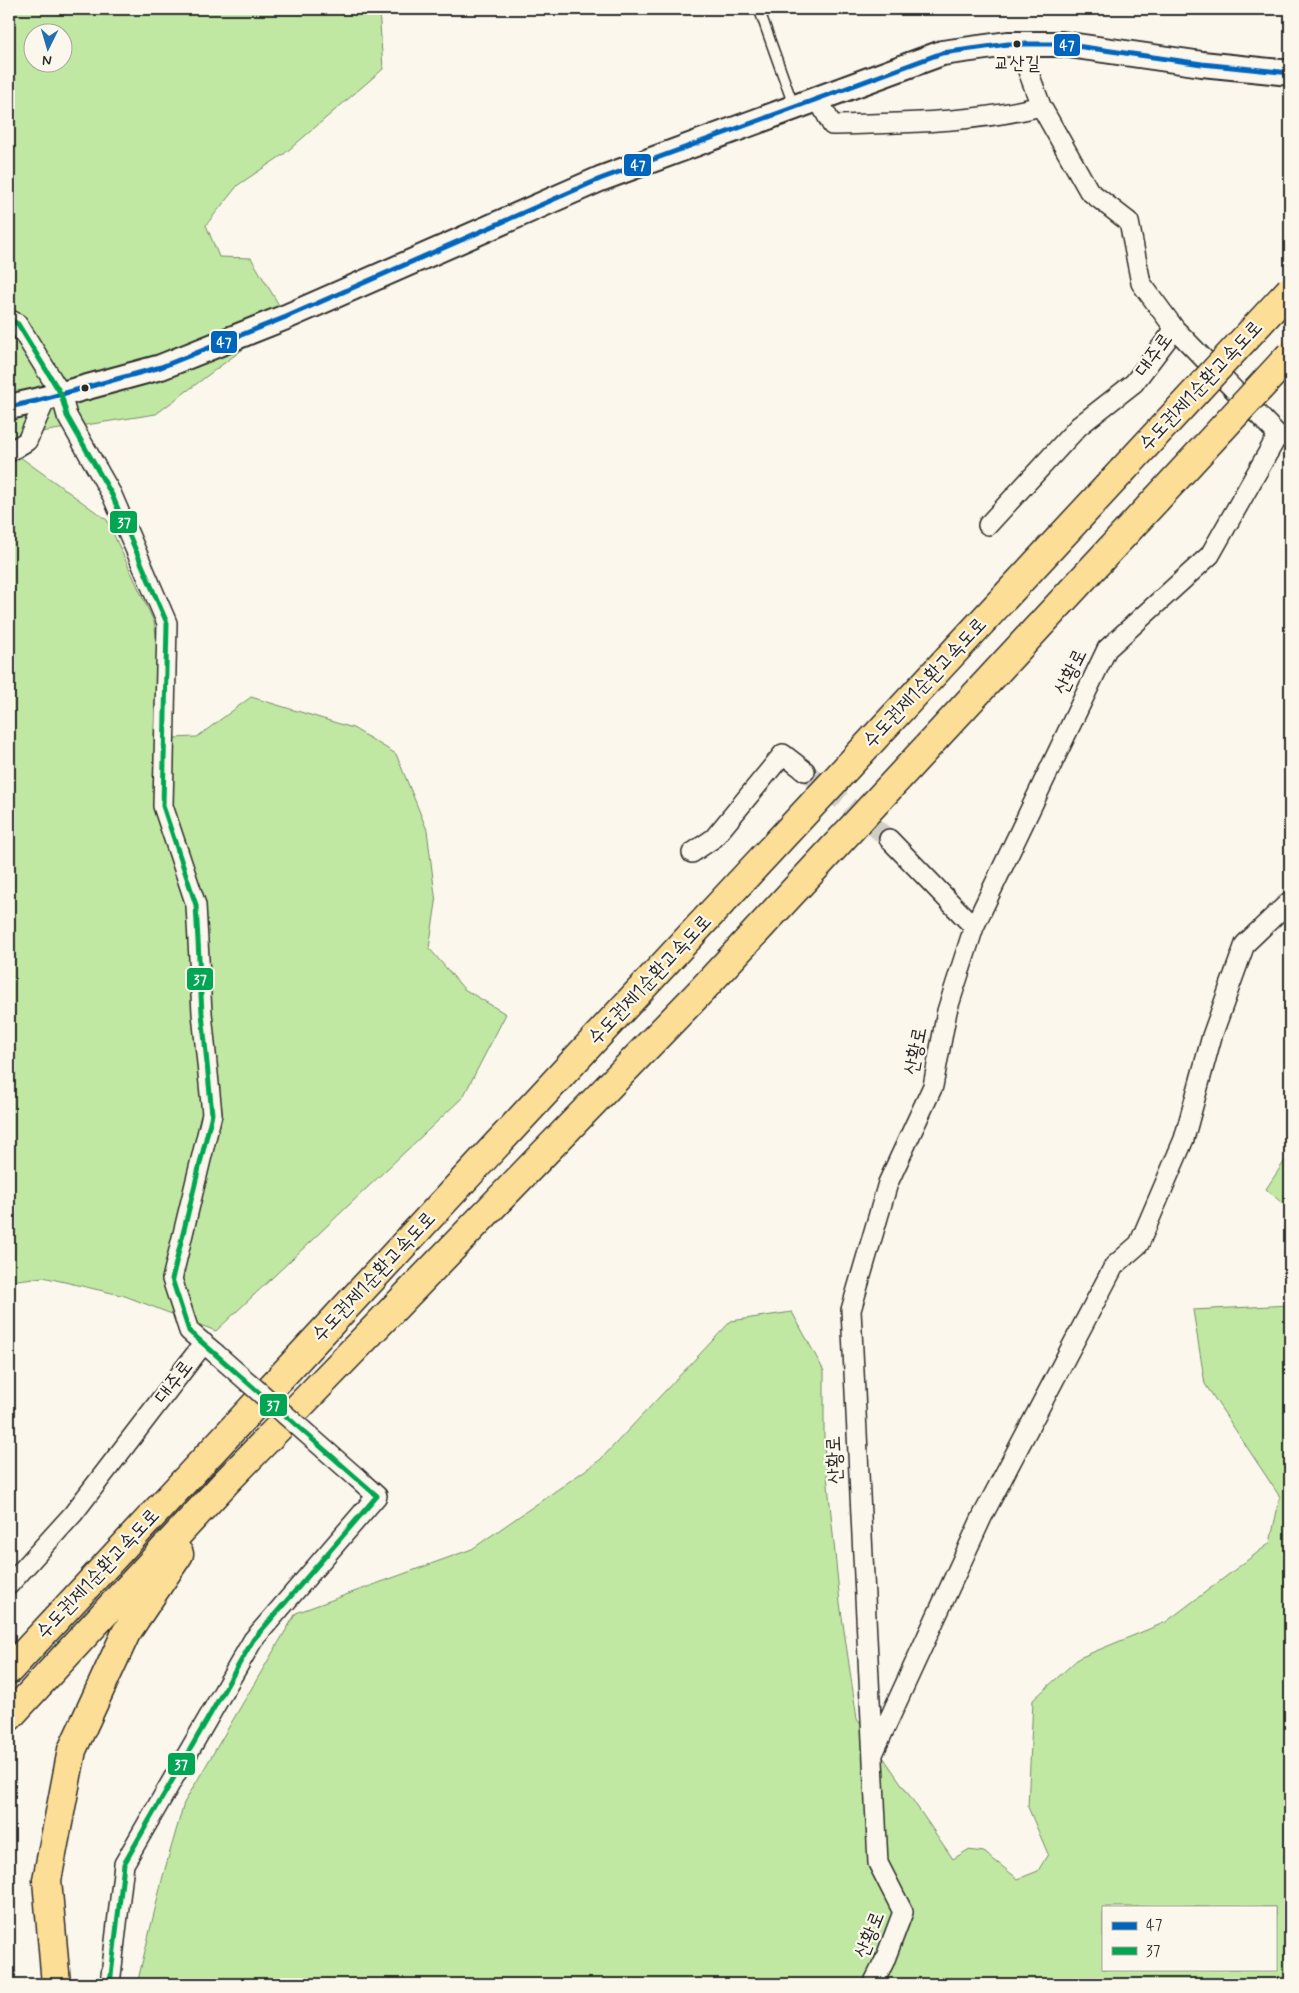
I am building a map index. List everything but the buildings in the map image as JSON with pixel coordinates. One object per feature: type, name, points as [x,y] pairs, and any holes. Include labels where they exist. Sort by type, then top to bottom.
[{"type":"highway","name":"수도권제1순환고속도로","points":[[9,1670],[1290,290]]},
{"type":"highway","name":"수도권제1순환고속도로","points":[[9,1718],[226,1482],[700,992],[1290,355]]},
{"type":"highway","points":[[56,1984],[47,1880],[72,1750],[126,1633],[226,1482]]},
{"type":"highway","points":[[9,1654],[106,1566]]},
{"type":"street","points":[[9,407],[162,367],[286,317],[600,179],[942,53],[1018,44],[1062,44],[1202,64],[1290,73]]},
{"type":"street","name":"대주로","points":[[988,525],[1079,426],[1134,383],[1175,329],[1141,283],[1129,222],[1089,191],[1041,106],[1018,44]]},
{"type":"street","points":[[818,99],[832,125],[905,123],[1007,115],[1041,106]]},
{"type":"street","name":"대주로","points":[[9,318],[18,324],[53,397],[67,416],[112,495],[167,622],[163,806],[196,905],[202,1013],[212,1114],[172,1279],[190,1331],[210,1348],[73,1514],[9,1585]]},
{"type":"street","points":[[1175,329],[1284,437]]},
{"type":"street","points":[[9,452],[27,441],[53,397]]},
{"type":"street","name":"산황로","points":[[873,1984],[884,1962],[903,1912],[878,1863],[871,1757],[851,1310],[888,1183],[933,1086],[946,1012],[974,927],[1107,649],[1210,555],[1284,437]]},
{"type":"street","points":[[692,853],[714,838],[783,754],[805,771]]},
{"type":"street","points":[[889,839],[974,927]]},
{"type":"street","name":"산황로","points":[[871,1757],[983,1515],[1114,1266],[1139,1244],[1184,1139],[1212,1036],[1245,944],[1290,901]]},
{"type":"street","points":[[110,1984],[124,1864],[253,1640],[377,1496],[210,1348]]},
{"type":"lane","points":[[759,9],[794,107]]},
{"type":"green space","points":[[9,9],[379,9],[383,69],[284,154],[238,185],[206,225],[219,257],[251,258],[286,317],[156,414],[9,437]]},
{"type":"green space","points":[[9,449],[107,520],[154,622],[173,738],[197,737],[251,697],[353,728],[396,754],[427,830],[436,903],[429,948],[464,989],[506,1014],[463,1097],[216,1331],[125,1296],[43,1277],[9,1281]]},
{"type":"green space","points":[[1290,1153],[1290,1210],[1266,1189]]},
{"type":"green space","points":[[1290,1305],[1290,1984],[137,1984],[163,1876],[184,1803],[296,1613],[472,1549],[600,1460],[731,1321],[792,1312],[824,1371],[824,1445],[840,1603],[857,1719],[953,1859],[968,1850],[984,1852],[1018,1879],[1038,1871],[1048,1854],[1028,1807],[1033,1700],[1079,1658],[1166,1622],[1270,1543],[1280,1497],[1205,1384],[1193,1310]]},
{"type":"tunnel","points":[[805,771],[889,839]]},
{"type":"transit line","name":"47","points":[[9,407],[161,367],[286,317],[600,179],[942,53],[1008,44],[1062,44],[1202,64],[1290,73]]},
{"type":"transit line","name":"37","points":[[9,319],[18,324],[61,394],[67,416],[112,495],[167,623],[163,806],[196,905],[202,1013],[212,1114],[172,1279],[189,1331],[377,1496],[253,1640],[124,1864],[110,1984]]},
{"type":"place","name":"교산길","points":[[1017,44]]}]
